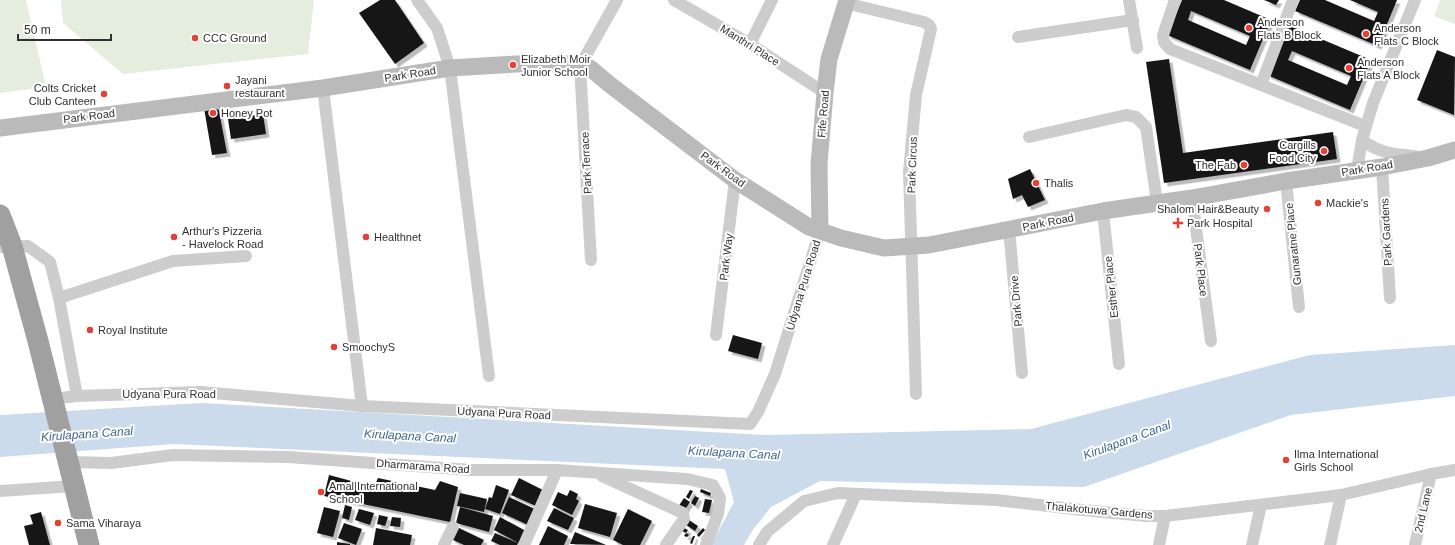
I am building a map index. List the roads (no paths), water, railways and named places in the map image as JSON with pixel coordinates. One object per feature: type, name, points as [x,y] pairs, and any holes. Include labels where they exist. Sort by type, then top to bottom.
[{"type":"highway","points":[[0,215],[6,247],[53,401],[89,545]]},
{"type":"main road","name":"Fife Road","points":[[820,231],[819,164],[825,92],[829,59],[846,2]]},
{"type":"main road","name":"Park Road","points":[[0,128],[323,88],[450,68],[516,64],[566,64],[590,68],[735,180],[795,219],[809,227],[841,238],[884,248],[929,245],[1103,211],[1192,198],[1428,158],[1455,150]]},
{"type":"street","points":[[417,0],[437,28],[450,68],[489,376]]},
{"type":"street","points":[[580,66],[617,0]]},
{"type":"street","name":"Manthri Place","points":[[674,0],[750,44],[825,92]]},
{"type":"street","points":[[750,44],[772,0]]},
{"type":"street","points":[[1129,0],[1137,48]]},
{"type":"street","points":[[1176,0],[1162,35],[1164,42],[1170,48],[1365,126]]},
{"type":"street","points":[[1261,85],[1293,0]]},
{"type":"street","points":[[1357,170],[1365,126],[1415,0]]},
{"type":"street","name":"Park Circus","points":[[846,2],[924,22],[932,28],[916,96],[909,172],[916,394]]},
{"type":"street","points":[[1018,37],[1133,20]]},
{"type":"street","name":"Park Terrace","points":[[580,66],[591,260]]},
{"type":"street","points":[[323,88],[362,406]]},
{"type":"street","points":[[1029,137],[1126,115],[1136,117],[1146,126],[1157,202]]},
{"type":"street","points":[[1362,140],[1371,147],[1383,152],[1428,158]]},
{"type":"street","name":"Park Gardens","points":[[1382,166],[1390,298]]},
{"type":"street","name":"Park Way","points":[[716,335],[735,180]]},
{"type":"street","name":"Gunaratne Place","points":[[1286,181],[1299,307]]},
{"type":"street","name":"Park Place","points":[[1192,198],[1211,341]]},
{"type":"street","name":"Esther Place","points":[[1103,211],[1119,364]]},
{"type":"street","name":"Park Drive","points":[[1010,229],[1022,373]]},
{"type":"street","name":"Udyana Pura Road","points":[[53,401],[77,396],[201,392],[362,406],[750,424],[758,412],[775,374],[820,231]]},
{"type":"street","points":[[6,247],[28,246],[50,262],[59,298],[77,396]]},
{"type":"street","points":[[59,298],[173,261],[246,256]]},
{"type":"street","name":"Dharmarama Road","points":[[67,458],[111,463],[173,455],[288,457],[471,470],[557,470],[687,479],[713,485],[720,498],[718,514],[706,545]]},
{"type":"street","points":[[524,545],[557,470]]},
{"type":"street","name":"Thalakotuwa Gardens","points":[[759,545],[767,532],[804,500],[838,493],[996,500],[1082,510],[1146,516],[1165,516],[1341,495],[1431,474],[1455,470]]},
{"type":"street","points":[[594,473],[683,513],[684,519],[666,545]]},
{"type":"street","name":"2nd Lane","points":[[1415,545],[1431,474]]},
{"type":"street","points":[[0,492],[74,486]]},
{"type":"street","points":[[833,545],[856,494]]},
{"type":"street","points":[[1330,545],[1341,495]]},
{"type":"street","points":[[1252,545],[1261,504]]},
{"type":"street","points":[[1160,545],[1165,516]]},
{"type":"street","points":[[444,545],[453,527]]},
{"type":"water","name":"Kirulapana Canal","points":[[1455,345],[1455,396],[1291,415],[1084,487],[820,481],[771,507],[752,531],[744,545],[711,545],[734,502],[725,469],[174,444],[0,457],[0,415],[201,403],[766,435],[1031,429],[1310,355]]},
{"type":"place","name":"Anderson Flats B Block","points":[[1249,28]]},
{"type":"place","name":"Anderson Flats C Block","points":[[1366,34]]},
{"type":"place","name":"CCC Ground","points":[[195,38]]},
{"type":"place","name":"Elizabeth Moir Junior School","points":[[513,65]]},
{"type":"place","name":"Anderson Flats A Block","points":[[1349,68]]},
{"type":"place","name":"Jayani restaurant","points":[[227,86]]},
{"type":"place","name":"Colts Cricket Club Canteen","points":[[104,94]]},
{"type":"place","name":"Honey Pot","points":[[213,113]]},
{"type":"place","name":"Cargills Food City","points":[[1324,151]]},
{"type":"place","name":"The Fab","points":[[1244,165]]},
{"type":"place","name":"Thalis","points":[[1036,183]]},
{"type":"place","name":"Mackie's","points":[[1318,203]]},
{"type":"place","name":"Shalom Hair&Beauty","points":[[1267,209]]},
{"type":"place","name":"Park Hospital","points":[[1178,223]]},
{"type":"place","name":"Arthur's Pizzeria - Havelock Road","points":[[174,237]]},
{"type":"place","name":"Healthnet","points":[[366,237]]},
{"type":"place","name":"Royal Institute","points":[[90,330]]},
{"type":"place","name":"SmoochyS","points":[[334,347]]},
{"type":"place","name":"Ilma International Girls School","points":[[1286,460]]},
{"type":"place","name":"Amal International School","points":[[321,492]]},
{"type":"place","name":"Sama Viharaya","points":[[58,523]]}]
